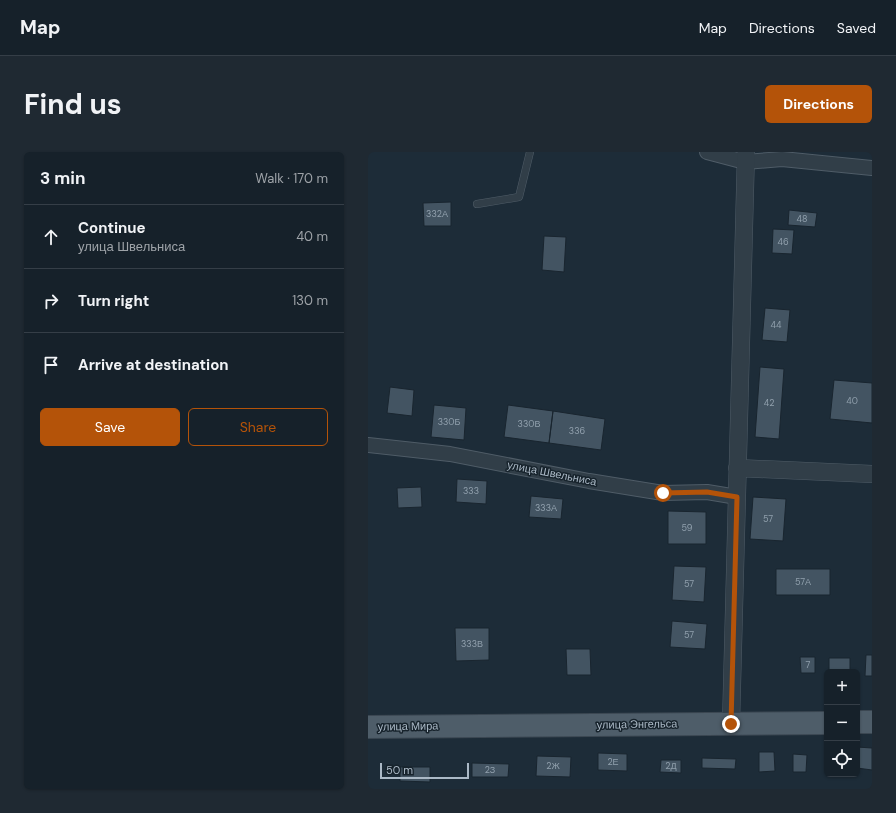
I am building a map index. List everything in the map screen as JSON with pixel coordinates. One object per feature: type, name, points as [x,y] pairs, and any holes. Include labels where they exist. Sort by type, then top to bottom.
[{"type":"main road","points":[[860,722],[872,722]]},
{"type":"main road","name":"улица Энгельса","points":[[448,726],[824,723]]},
{"type":"main road","name":"улица Мира","points":[[368,727],[448,726]]},
{"type":"street","points":[[707,152],[745,157],[872,168]]},
{"type":"street","points":[[731,724],[745,157]]},
{"type":"street","name":"улица Швельниса","points":[[368,445],[450,454],[589,481],[663,493],[707,492],[737,497]]},
{"type":"street","points":[[737,468],[872,474]]},
{"type":"lane","points":[[477,204],[519,197],[530,152]]},
{"type":"building","points":[[451,202],[451,226],[424,226],[423,203]]},
{"type":"building","points":[[789,210],[817,213],[815,227],[788,225]]},
{"type":"building","points":[[773,229],[794,230],[792,254],[772,253]]},
{"type":"building","points":[[544,236],[566,237],[564,272],[542,270]]},
{"type":"building","points":[[765,308],[790,310],[787,342],[762,340]]},
{"type":"building","points":[[760,367],[784,369],[779,439],[755,437]]},
{"type":"building","points":[[834,380],[872,383],[872,423],[830,419]]},
{"type":"building","points":[[390,387],[414,390],[412,416],[387,413]]},
{"type":"building","points":[[434,405],[466,408],[464,440],[431,437]]},
{"type":"building","points":[[508,405],[553,411],[549,443],[504,437]]},
{"type":"building","points":[[553,411],[605,419],[601,450],[549,443]]},
{"type":"building","points":[[457,479],[487,481],[486,504],[456,502]]},
{"type":"building","points":[[421,487],[422,507],[398,508],[397,488]]},
{"type":"building","points":[[531,496],[563,499],[561,519],[529,517]]},
{"type":"building","points":[[753,497],[786,499],[783,541],[750,539]]},
{"type":"building","points":[[668,511],[706,512],[706,544],[668,544]]},
{"type":"building","points":[[674,566],[706,567],[704,602],[672,600]]},
{"type":"building","points":[[776,569],[830,569],[830,595],[776,595]]},
{"type":"building","points":[[672,621],[707,624],[705,649],[670,647]]},
{"type":"building","points":[[455,628],[489,628],[489,660],[456,661]]},
{"type":"building","points":[[566,649],[590,649],[591,675],[567,675]]},
{"type":"building","points":[[866,655],[872,655],[872,676],[865,676]]},
{"type":"building","points":[[800,657],[815,657],[815,673],[801,673]]},
{"type":"building","points":[[829,658],[850,658],[850,669],[829,669]]},
{"type":"building","points":[[860,747],[872,748],[872,770],[860,768]]},
{"type":"building","points":[[759,752],[774,752],[775,771],[759,772]]},
{"type":"building","points":[[598,753],[627,754],[627,771],[598,770]]},
{"type":"building","points":[[793,754],[807,755],[806,772],[793,772]]},
{"type":"building","points":[[537,756],[571,757],[570,777],[536,776]]},
{"type":"building","points":[[702,758],[736,759],[735,769],[702,768]]},
{"type":"building","points":[[661,760],[681,760],[681,773],[660,772]]},
{"type":"building","points":[[472,763],[509,764],[508,777],[472,777]]},
{"type":"building","points":[[400,767],[430,767],[430,782],[400,781]]},
{"type":"route","points":[[663,493],[707,492],[737,497],[731,724]]}]
